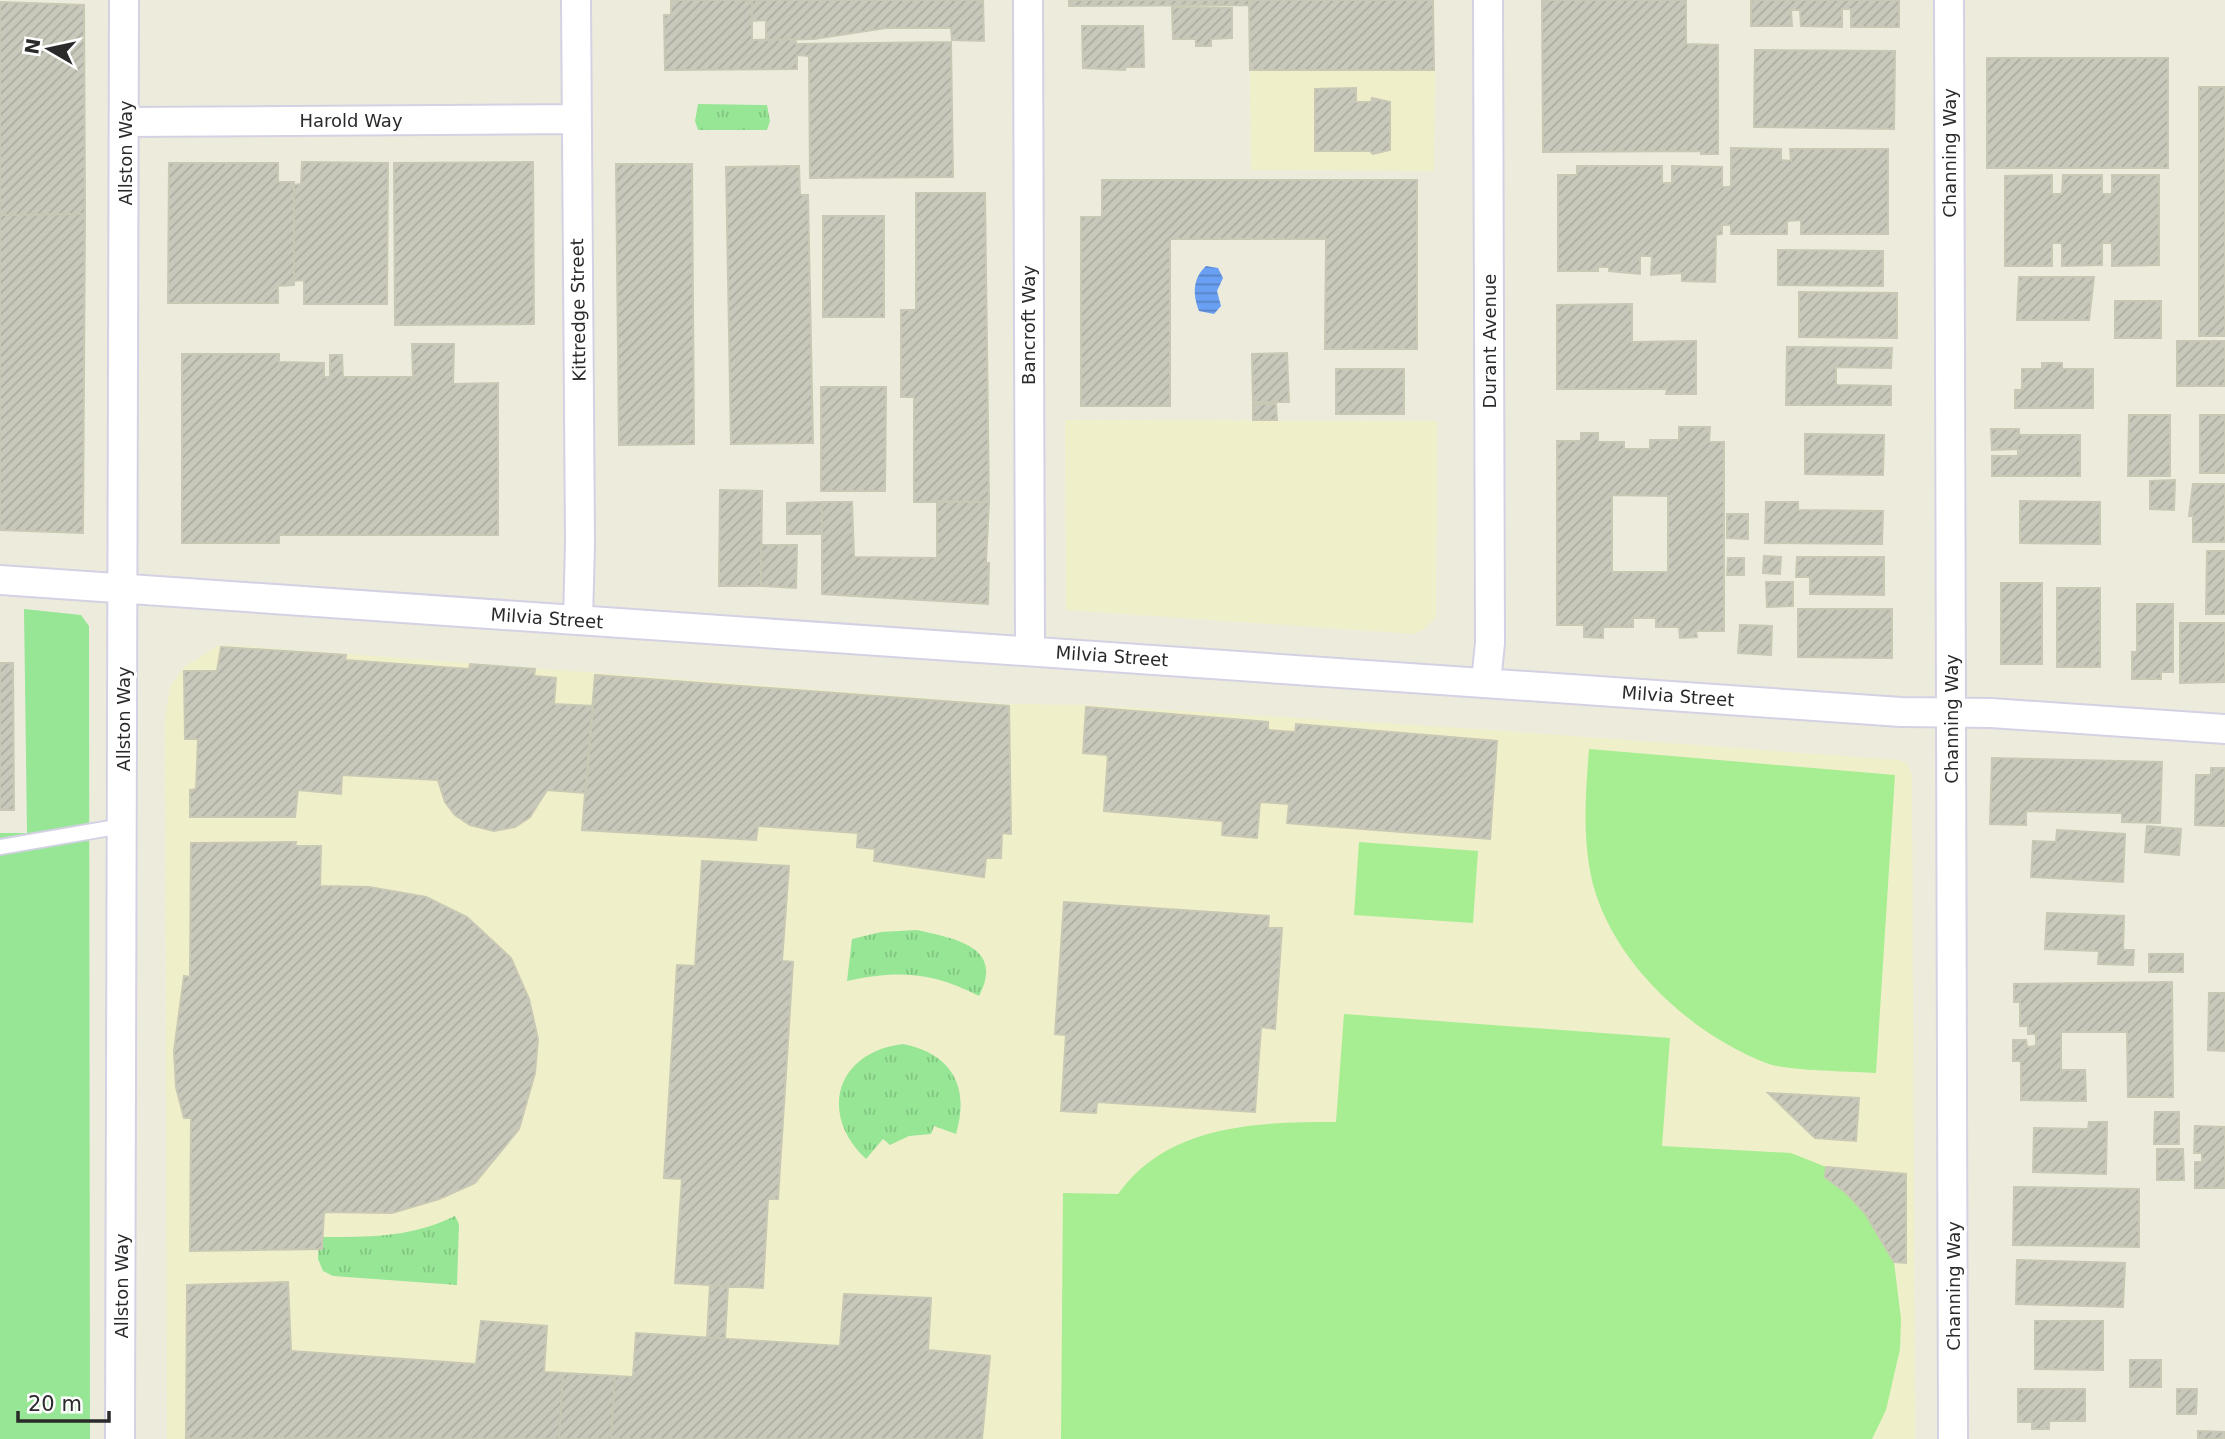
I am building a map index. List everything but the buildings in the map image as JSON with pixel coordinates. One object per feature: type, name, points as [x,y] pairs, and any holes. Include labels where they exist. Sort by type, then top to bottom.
[{"type":"street","name":"Allston Way","points":[[120,1439],[124,0]]},
{"type":"street","name":"Kittredge Street","points":[[576,0],[580,530],[578,620]]},
{"type":"street","name":"Bancroft Way","points":[[1028,0],[1030,651]]},
{"type":"street","name":"Durant Avenue","points":[[1486,682],[1490,643],[1488,0]]},
{"type":"street","name":"Channing Way","points":[[1949,0],[1953,1439]]},
{"type":"street","name":"Harold Way","points":[[125,122],[576,119]]},
{"type":"street","name":"Milvia Street","points":[[0,580],[1486,682],[2225,729]]},
{"type":"lane","points":[[0,847],[122,826]]},
{"type":"shaded area","points":[[1435,69],[1434,171],[1251,170],[1250,70]]},
{"type":"shaded area","points":[[1065,420],[1437,421],[1436,616],[1427,627],[1415,634],[1066,610]]},
{"type":"shaded area","points":[[217,646],[1007,704],[1086,705],[1491,730],[1898,760],[1906,763],[1912,774],[1915,1439],[167,1439],[165,720],[170,687],[183,668]]},
{"type":"green space","points":[[698,104],[767,105],[770,121],[767,130],[698,130],[695,121]]},
{"type":"green space","points":[[24,609],[81,615],[89,626],[90,1439],[0,1439],[0,833],[27,833]]},
{"type":"green space","points":[[1589,749],[1895,775],[1876,1073],[1803,1069],[1766,1063],[1706,1031],[1678,1010],[1652,985],[1611,929],[1597,898],[1589,865],[1586,836]]},
{"type":"green space","points":[[1359,842],[1478,851],[1473,923],[1354,915]]},
{"type":"green space","points":[[917,930],[960,942],[981,956],[986,966],[979,996],[946,982],[914,975],[883,975],[847,981],[852,939],[881,932]]},
{"type":"green space","points":[[1344,1014],[1670,1038],[1662,1146],[1791,1153],[1826,1167],[1825,1177],[1845,1192],[1865,1213],[1894,1262],[1901,1319],[1900,1349],[1886,1410],[1872,1439],[1061,1439],[1063,1193],[1118,1194],[1138,1171],[1162,1153],[1188,1140],[1216,1132],[1276,1123],[1336,1122]]},
{"type":"green space","points":[[903,1044],[934,1056],[945,1064],[953,1075],[961,1101],[956,1134],[934,1126],[931,1134],[909,1136],[890,1145],[883,1139],[866,1159],[851,1141],[842,1123],[839,1105],[841,1088],[849,1072],[862,1059],[880,1049]]},
{"type":"green space","points":[[455,1216],[459,1224],[457,1285],[333,1276],[323,1271],[318,1259],[319,1237],[405,1232],[422,1229]]},
{"type":"water","points":[[1206,266],[1218,268],[1223,278],[1217,291],[1221,306],[1214,314],[1199,311],[1196,299],[1196,282]]}]
